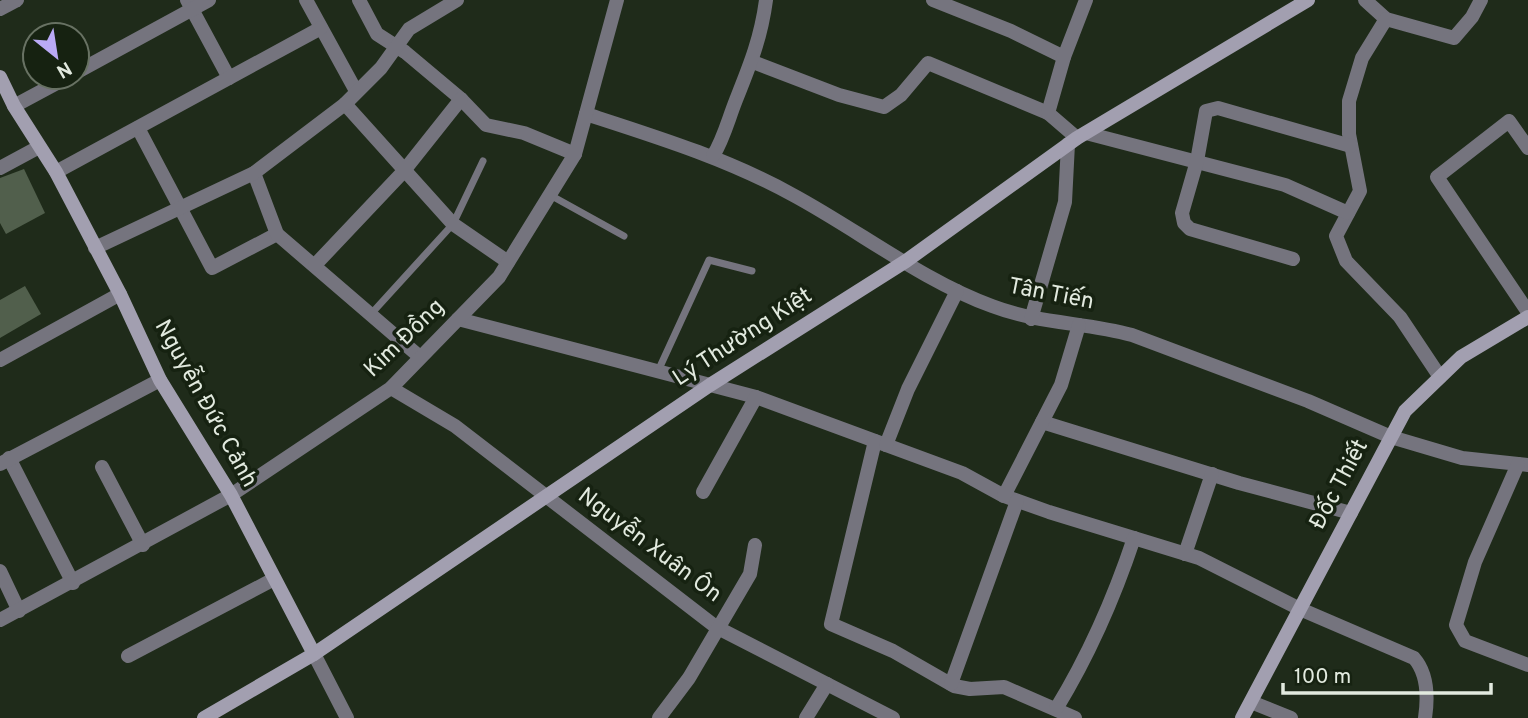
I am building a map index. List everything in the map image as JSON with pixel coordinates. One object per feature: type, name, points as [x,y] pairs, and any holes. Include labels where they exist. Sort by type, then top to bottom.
[{"type":"street","points":[[0,9],[17,0]]},
{"type":"street","points":[[91,64],[189,5],[209,0]]},
{"type":"street","points":[[306,0],[356,90]]},
{"type":"street","points":[[359,0],[377,34],[461,99],[485,125],[524,133],[575,154]]},
{"type":"street","points":[[95,248],[254,173],[345,104],[356,90],[381,68],[409,29],[457,0]]},
{"type":"street","name":"Kim Đồng","points":[[0,620],[73,583],[231,495],[391,388],[499,277],[575,154],[617,0]]},
{"type":"street","points":[[713,156],[724,138],[735,101],[753,62],[766,0]]},
{"type":"street","points":[[933,0],[1001,27],[1064,58]]},
{"type":"street","points":[[1048,113],[1064,58],[1086,0]]},
{"type":"street","name":"Lý Thường Kiệt","points":[[204,718],[314,654],[710,385],[906,261],[1077,138],[1308,0]]},
{"type":"street","points":[[1365,0],[1386,19],[1454,38],[1472,17],[1481,0]]},
{"type":"street","points":[[189,5],[229,78]]},
{"type":"street","points":[[1386,19],[1362,58],[1349,101],[1351,146],[1360,191],[1336,236],[1346,261],[1400,317],[1440,377]]},
{"type":"street","points":[[56,172],[321,28]]},
{"type":"street","points":[[753,62],[839,95],[884,107],[901,95],[928,63],[1048,113],[1077,138],[1197,161],[1285,185],[1348,213]]},
{"type":"street","name":"Nguyễn Đức Cảnh","points":[[0,79],[56,172],[120,294],[160,380],[231,495],[347,718]]},
{"type":"street","points":[[14,106],[42,91]]},
{"type":"street","points":[[315,265],[404,172],[461,99]]},
{"type":"street","points":[[345,104],[453,224],[508,262]]},
{"type":"street","points":[[1293,259],[1186,226],[1182,213],[1197,161],[1205,114],[1214,108],[1351,146]]},
{"type":"street","name":"Tân Tiến","points":[[586,114],[713,156],[792,194],[957,291],[1031,318],[1108,328],[1165,346],[1308,401],[1391,438],[1462,458],[1523,464]]},
{"type":"street","points":[[1528,148],[1509,121],[1437,177],[1528,312]]},
{"type":"street","points":[[138,128],[212,268],[277,234]]},
{"type":"street","points":[[1031,318],[1065,202],[1077,138]]},
{"type":"street","points":[[0,168],[39,147]]},
{"type":"street","points":[[254,173],[277,234],[421,357]]},
{"type":"street","points":[[957,291],[880,443],[831,624],[893,651],[951,684],[970,689],[1004,687],[1075,718]]},
{"type":"street","points":[[0,360],[120,294]]},
{"type":"street","name":"Đốc Thiết","points":[[1242,718],[1405,411],[1461,357],[1528,317]]},
{"type":"street","points":[[458,319],[756,397],[962,473],[1010,498],[1185,554],[1300,609],[1414,658],[1422,667],[1427,701],[1424,718]]},
{"type":"street","points":[[951,684],[1010,498],[1061,385],[1079,325]]},
{"type":"street","points":[[73,583],[5,461],[160,380]]},
{"type":"street","name":"Nguyễn Xuân Ôn","points":[[391,388],[455,426],[716,627],[893,718]]},
{"type":"street","points":[[703,492],[756,397]]},
{"type":"street","points":[[1042,422],[1351,513]]},
{"type":"street","points":[[1523,464],[1475,562],[1456,625],[1465,641],[1528,666]]},
{"type":"street","points":[[102,467],[143,545]]},
{"type":"street","points":[[1185,554],[1212,474]]},
{"type":"street","points":[[1056,709],[1082,667],[1115,593],[1134,538]]},
{"type":"street","points":[[659,718],[689,678],[716,627],[750,574],[755,545]]},
{"type":"street","points":[[0,571],[19,611]]},
{"type":"street","points":[[128,656],[274,579]]},
{"type":"street","points":[[806,718],[827,684]]},
{"type":"street","points":[[1251,702],[1291,718]]},
{"type":"lane","points":[[371,314],[453,224],[483,161]]},
{"type":"lane","points":[[550,195],[624,236]]},
{"type":"lane","points":[[657,372],[709,260],[752,271]]},
{"type":"building","points":[[24,169],[45,213],[6,234],[0,223],[0,178]]},
{"type":"building","points":[[25,286],[41,314],[0,338],[0,300]]}]
